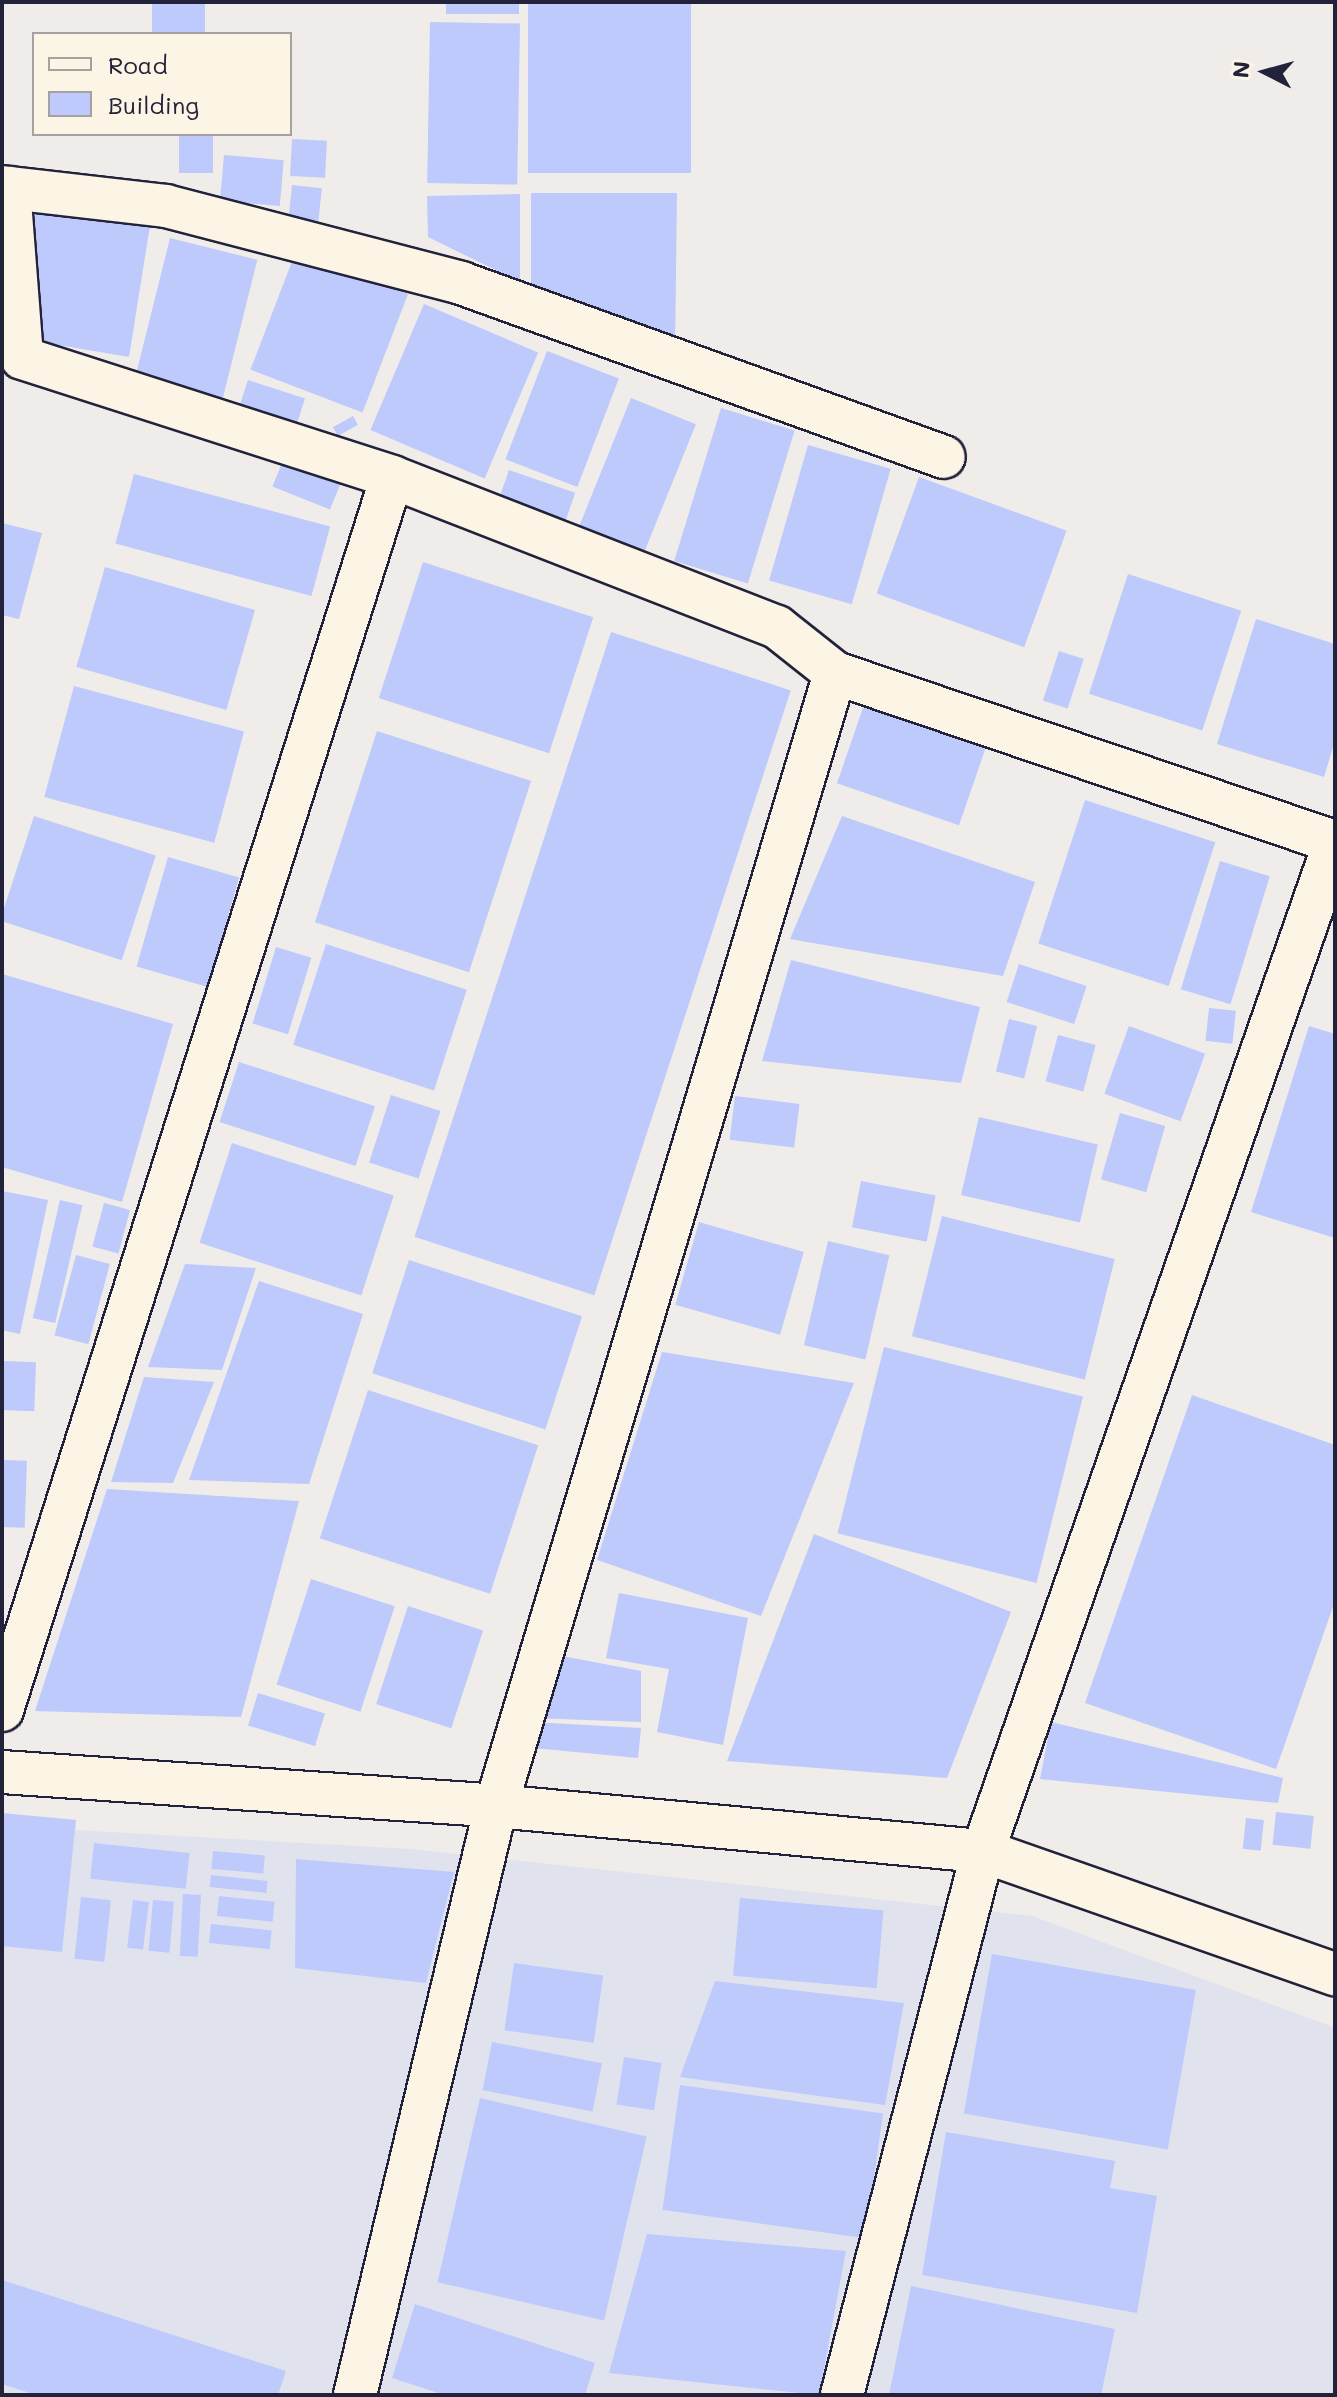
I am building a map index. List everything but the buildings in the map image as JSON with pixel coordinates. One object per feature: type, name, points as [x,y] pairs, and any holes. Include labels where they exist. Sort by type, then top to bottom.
[{"type":"street","points":[[842,2395],[983,1851],[1335,842],[835,673],[777,627],[392,477],[22,358],[5,188],[166,206],[461,283],[944,457]]},
{"type":"street","points":[[2,1710],[392,477]]},
{"type":"street","points":[[355,2395],[496,1806],[835,673]]},
{"type":"street","points":[[2,1772],[496,1806],[983,1851],[1335,1974]]},
{"type":"shaded area","points":[[2,1826],[411,1849],[1032,1916],[1333,2027],[1335,2395],[2,2395]]}]
